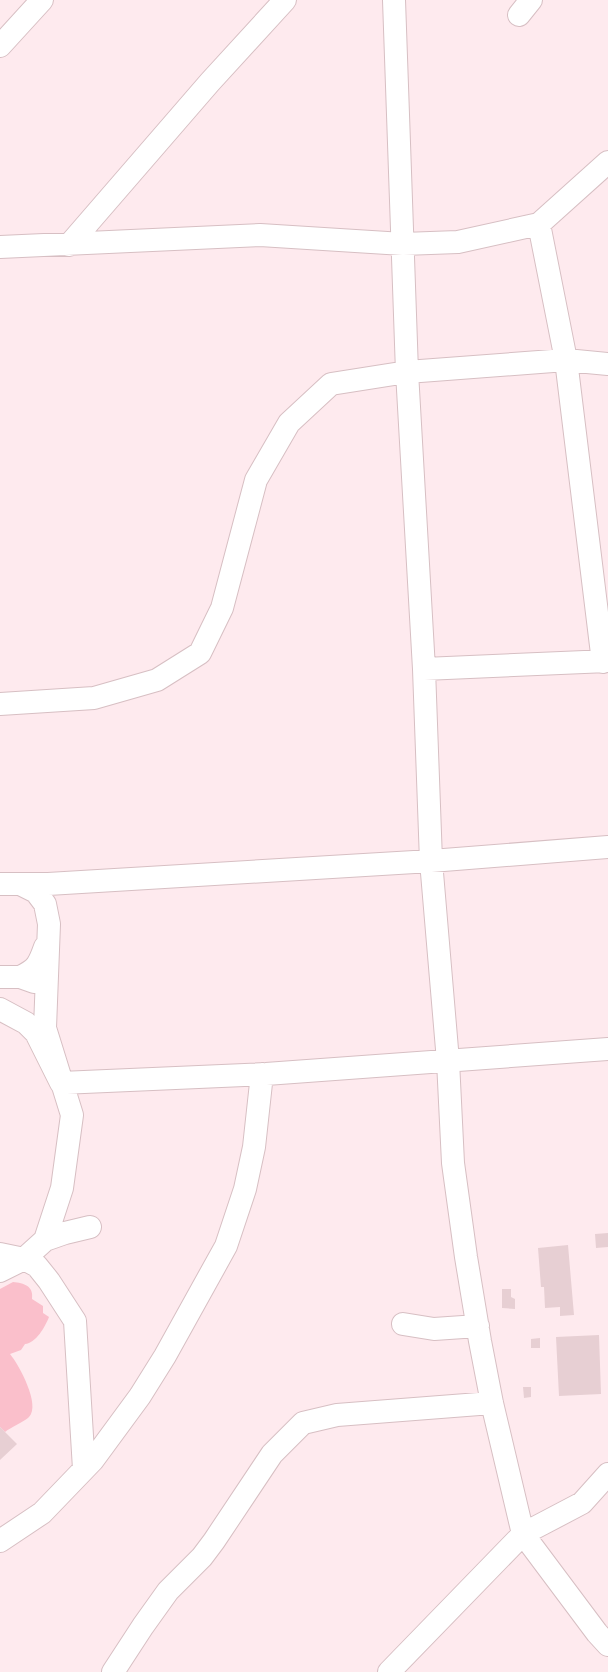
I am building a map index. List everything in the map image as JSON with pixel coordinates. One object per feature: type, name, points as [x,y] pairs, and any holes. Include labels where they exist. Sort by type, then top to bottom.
[{"type":"street","points":[[0,46],[42,0]]},
{"type":"street","points":[[69,245],[210,82],[285,0]]},
{"type":"street","points":[[394,0],[407,372],[424,669],[431,861],[448,1061],[453,1163],[466,1257],[492,1403],[523,1534],[608,1645]]},
{"type":"street","points":[[0,247],[260,235],[403,244],[458,242],[538,224],[608,162]]},
{"type":"street","points":[[424,669],[606,661],[566,360],[538,224]]},
{"type":"street","points":[[0,704],[94,698],[157,680],[200,653],[222,608],[256,480],[289,424],[331,384],[407,372],[566,360],[608,364]]},
{"type":"street","points":[[10,884],[48,884],[431,861],[608,847]]},
{"type":"street","points":[[10,884],[36,892],[45,904],[49,924],[45,1028],[72,1115],[70,1139],[62,1188],[45,1240]]},
{"type":"street","points":[[10,977],[32,971],[39,962],[48,937]]},
{"type":"street","points":[[10,977],[31,980],[46,992]]},
{"type":"street","points":[[0,1008],[26,1023],[36,1033],[61,1083]]},
{"type":"street","points":[[61,1083],[262,1074],[608,1049]]},
{"type":"street","points":[[0,1541],[42,1513],[93,1460],[140,1396],[165,1356],[226,1246],[245,1189],[254,1147],[262,1074]]},
{"type":"street","points":[[0,1271],[24,1258],[45,1240],[90,1226]]},
{"type":"street","points":[[0,1254],[24,1258],[37,1266],[76,1322],[84,1469]]},
{"type":"street","points":[[403,1324],[434,1329],[478,1326]]},
{"type":"street","points":[[113,1672],[168,1591],[202,1557],[214,1542],[272,1454],[303,1423],[337,1415],[492,1403]]},
{"type":"street","points":[[389,1672],[523,1534],[582,1503],[608,1474]]},
{"type":"shaded area","points":[[13,1282],[24,1284],[30,1288],[32,1299],[43,1306],[43,1313],[49,1317],[43,1330],[33,1341],[25,1344],[21,1350],[10,1354],[23,1376],[31,1395],[32,1411],[27,1419],[5,1432],[0,1427],[0,1289]]},
{"type":"building","points":[[608,1233],[608,1247],[596,1248],[595,1234]]},
{"type":"building","points":[[568,1245],[574,1315],[560,1316],[560,1307],[545,1308],[544,1287],[541,1287],[538,1248]]},
{"type":"building","points":[[502,1289],[511,1289],[511,1297],[515,1299],[515,1309],[502,1308]]},
{"type":"building","points":[[599,1335],[601,1394],[559,1396],[556,1337]]},
{"type":"building","points":[[540,1338],[540,1348],[531,1348],[531,1339]]},
{"type":"building","points":[[523,1387],[531,1387],[531,1397],[524,1398]]},
{"type":"building","points":[[0,1427],[17,1444],[0,1460]]}]
